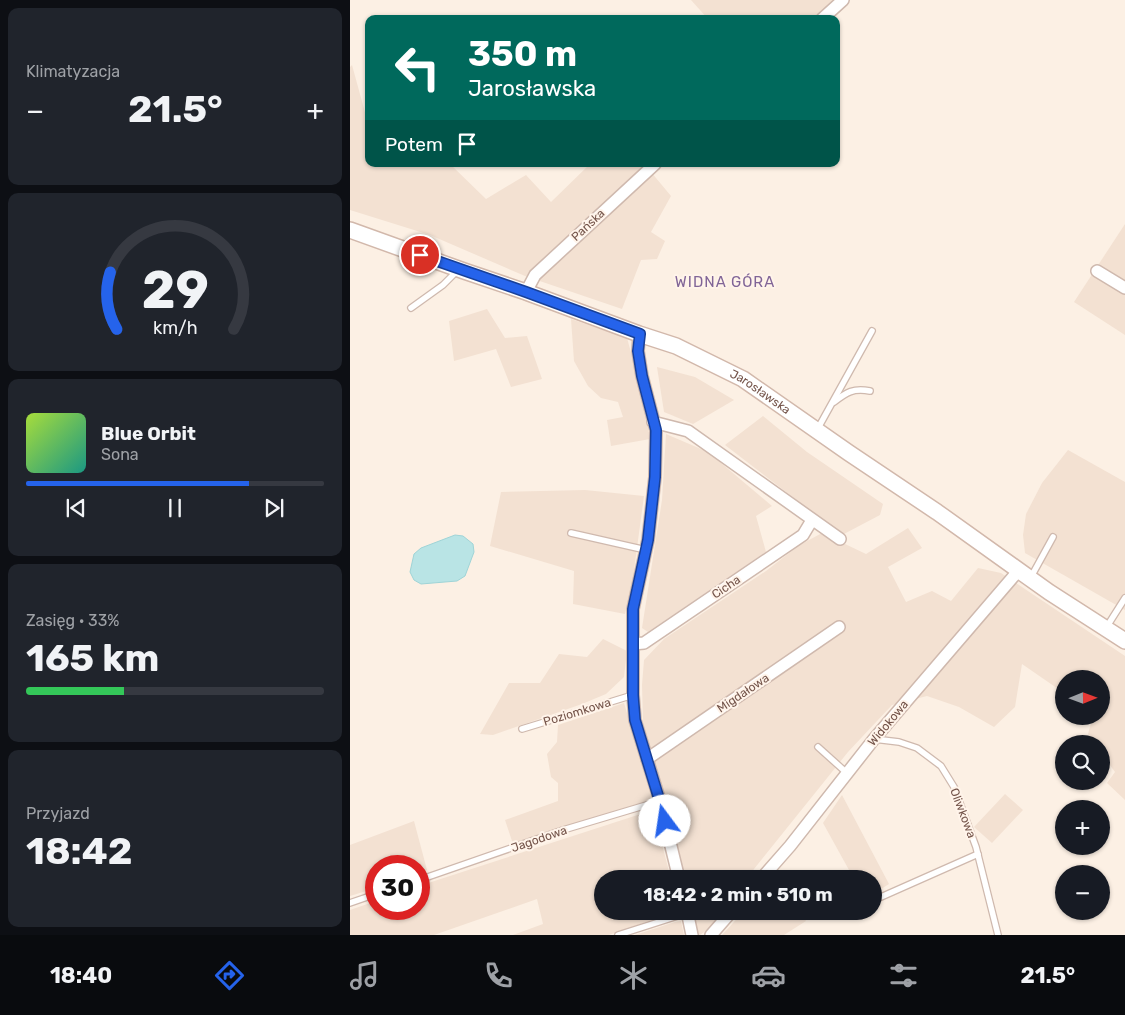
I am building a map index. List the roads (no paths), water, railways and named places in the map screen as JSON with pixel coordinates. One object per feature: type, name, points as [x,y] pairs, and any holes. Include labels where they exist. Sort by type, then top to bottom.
[{"type":"main road","name":"Jarosławska","points":[[350,230],[676,346],[744,379],[849,453],[938,512],[1049,592],[1125,642]]},
{"type":"street","points":[[826,15],[843,0]]},
{"type":"street","name":"Pańska","points":[[526,292],[535,275],[652,167]]},
{"type":"street","points":[[1096,271],[1125,288]]},
{"type":"street","points":[[640,334],[638,351],[642,376],[656,430],[655,477],[648,540],[633,609],[633,695],[635,720],[660,802],[677,870]]},
{"type":"street","points":[[654,422],[688,430],[840,539]]},
{"type":"street","name":"Cicha","points":[[633,644],[644,643],[803,535],[812,520]]},
{"type":"street","name":"Widokowa","points":[[769,870],[848,774],[874,739],[1025,574]]},
{"type":"street","name":"Migdałowa","points":[[647,759],[839,627]]},
{"type":"street","points":[[689,920],[692,935]]},
{"type":"street","points":[[711,935],[724,920]]},
{"type":"lane","points":[[411,308],[443,285],[459,269]]},
{"type":"lane","points":[[817,430],[872,331]]},
{"type":"lane","points":[[832,403],[844,394],[858,389],[870,391]]},
{"type":"lane","points":[[571,533],[646,550]]},
{"type":"lane","points":[[1025,574],[1053,537]]},
{"type":"lane","points":[[1106,628],[1125,598]]},
{"type":"lane","name":"Poziomkowa","points":[[522,729],[633,695]]},
{"type":"lane","name":"Oliwkowa","points":[[874,739],[899,742],[917,748],[941,766],[954,787],[978,854],[998,935]]},
{"type":"lane","points":[[818,747],[848,774]]},
{"type":"lane","name":"Jagodowa","points":[[430,876],[563,830],[660,802]]},
{"type":"lane","points":[[882,897],[978,854]]},
{"type":"lane","points":[[350,903],[365,898]]},
{"type":"lane","points":[[618,935],[663,920]]},
{"type":"water","points":[[455,535],[463,536],[473,544],[474,552],[465,576],[457,581],[421,584],[414,580],[410,572],[414,554],[421,548]]},
{"type":"district","name":"WIDNA GÓRA","points":[[725,282]]}]
